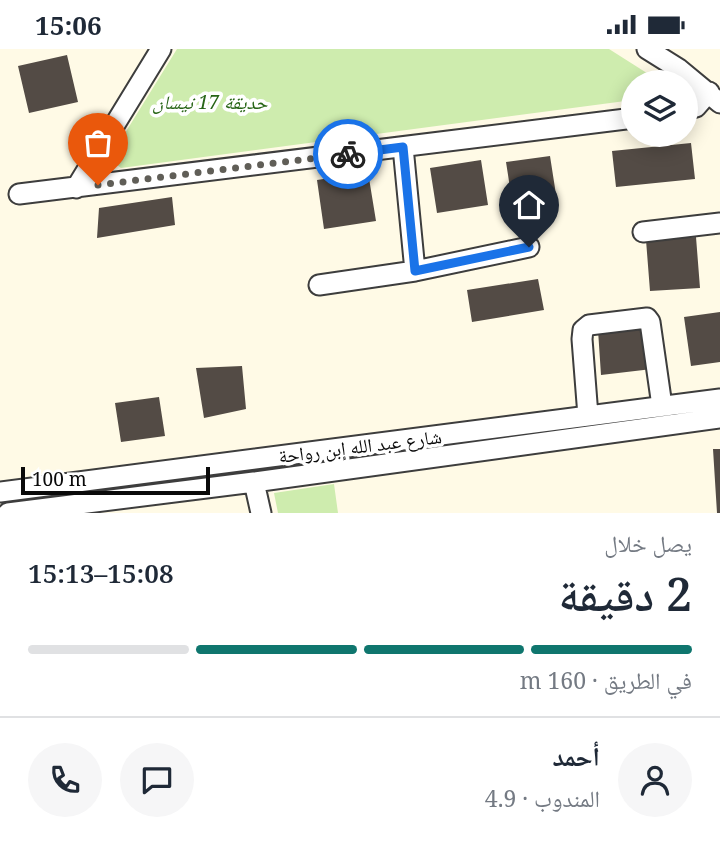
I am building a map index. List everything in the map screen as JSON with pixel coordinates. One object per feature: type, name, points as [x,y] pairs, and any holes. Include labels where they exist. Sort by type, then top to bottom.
[{"type":"street","points":[[76,188],[161,49]]},
{"type":"street","points":[[647,49],[680,69],[715,98],[698,106]]},
{"type":"street","points":[[19,194],[621,120]]},
{"type":"street","points":[[403,147],[415,271]]},
{"type":"street","points":[[643,232],[720,223]]},
{"type":"street","points":[[319,285],[415,271],[529,247]]},
{"type":"street","points":[[588,416],[582,339],[583,330],[589,325],[647,318],[650,321],[662,406]]},
{"type":"street","name":"شارع عبد الله إبن رواحة","points":[[0,492],[720,399]]},
{"type":"street","name":"شارع عبد الله إبن رواحة","points":[[8,513],[54,510],[720,418]]},
{"type":"street","points":[[254,482],[261,513]]},
{"type":"street","points":[[50,486],[54,510]]},
{"type":"green space","name":"حديقة 17 نيسان","points":[[177,49],[609,49],[642,70],[621,70],[621,102],[121,168],[109,159]]},
{"type":"green space","points":[[334,484],[338,513],[278,513],[274,493]]},
{"type":"building","points":[[67,55],[78,102],[29,113],[18,66]]},
{"type":"building","points":[[691,147],[695,179],[616,187],[612,151]]},
{"type":"building","points":[[550,156],[557,201],[513,207],[506,162]]},
{"type":"building","points":[[481,160],[488,205],[437,213],[430,168]]},
{"type":"building","points":[[368,172],[376,221],[324,229],[317,180]]},
{"type":"building","points":[[172,197],[175,225],[97,238],[99,208]]},
{"type":"building","points":[[696,237],[700,288],[650,291],[646,240]]},
{"type":"building","points":[[538,279],[544,310],[472,322],[467,290]]},
{"type":"building","points":[[720,312],[720,362],[691,366],[684,317]]},
{"type":"building","points":[[644,321],[652,369],[601,375],[598,330]]},
{"type":"building","points":[[242,366],[246,409],[204,418],[196,368]]},
{"type":"building","points":[[159,397],[165,436],[121,442],[115,403]]},
{"type":"building","points":[[713,449],[720,449],[720,513],[717,513]]},
{"type":"way so far","points":[[98,185],[348,154]]},
{"type":"route","points":[[348,154],[403,147],[415,271],[529,247]]}]
